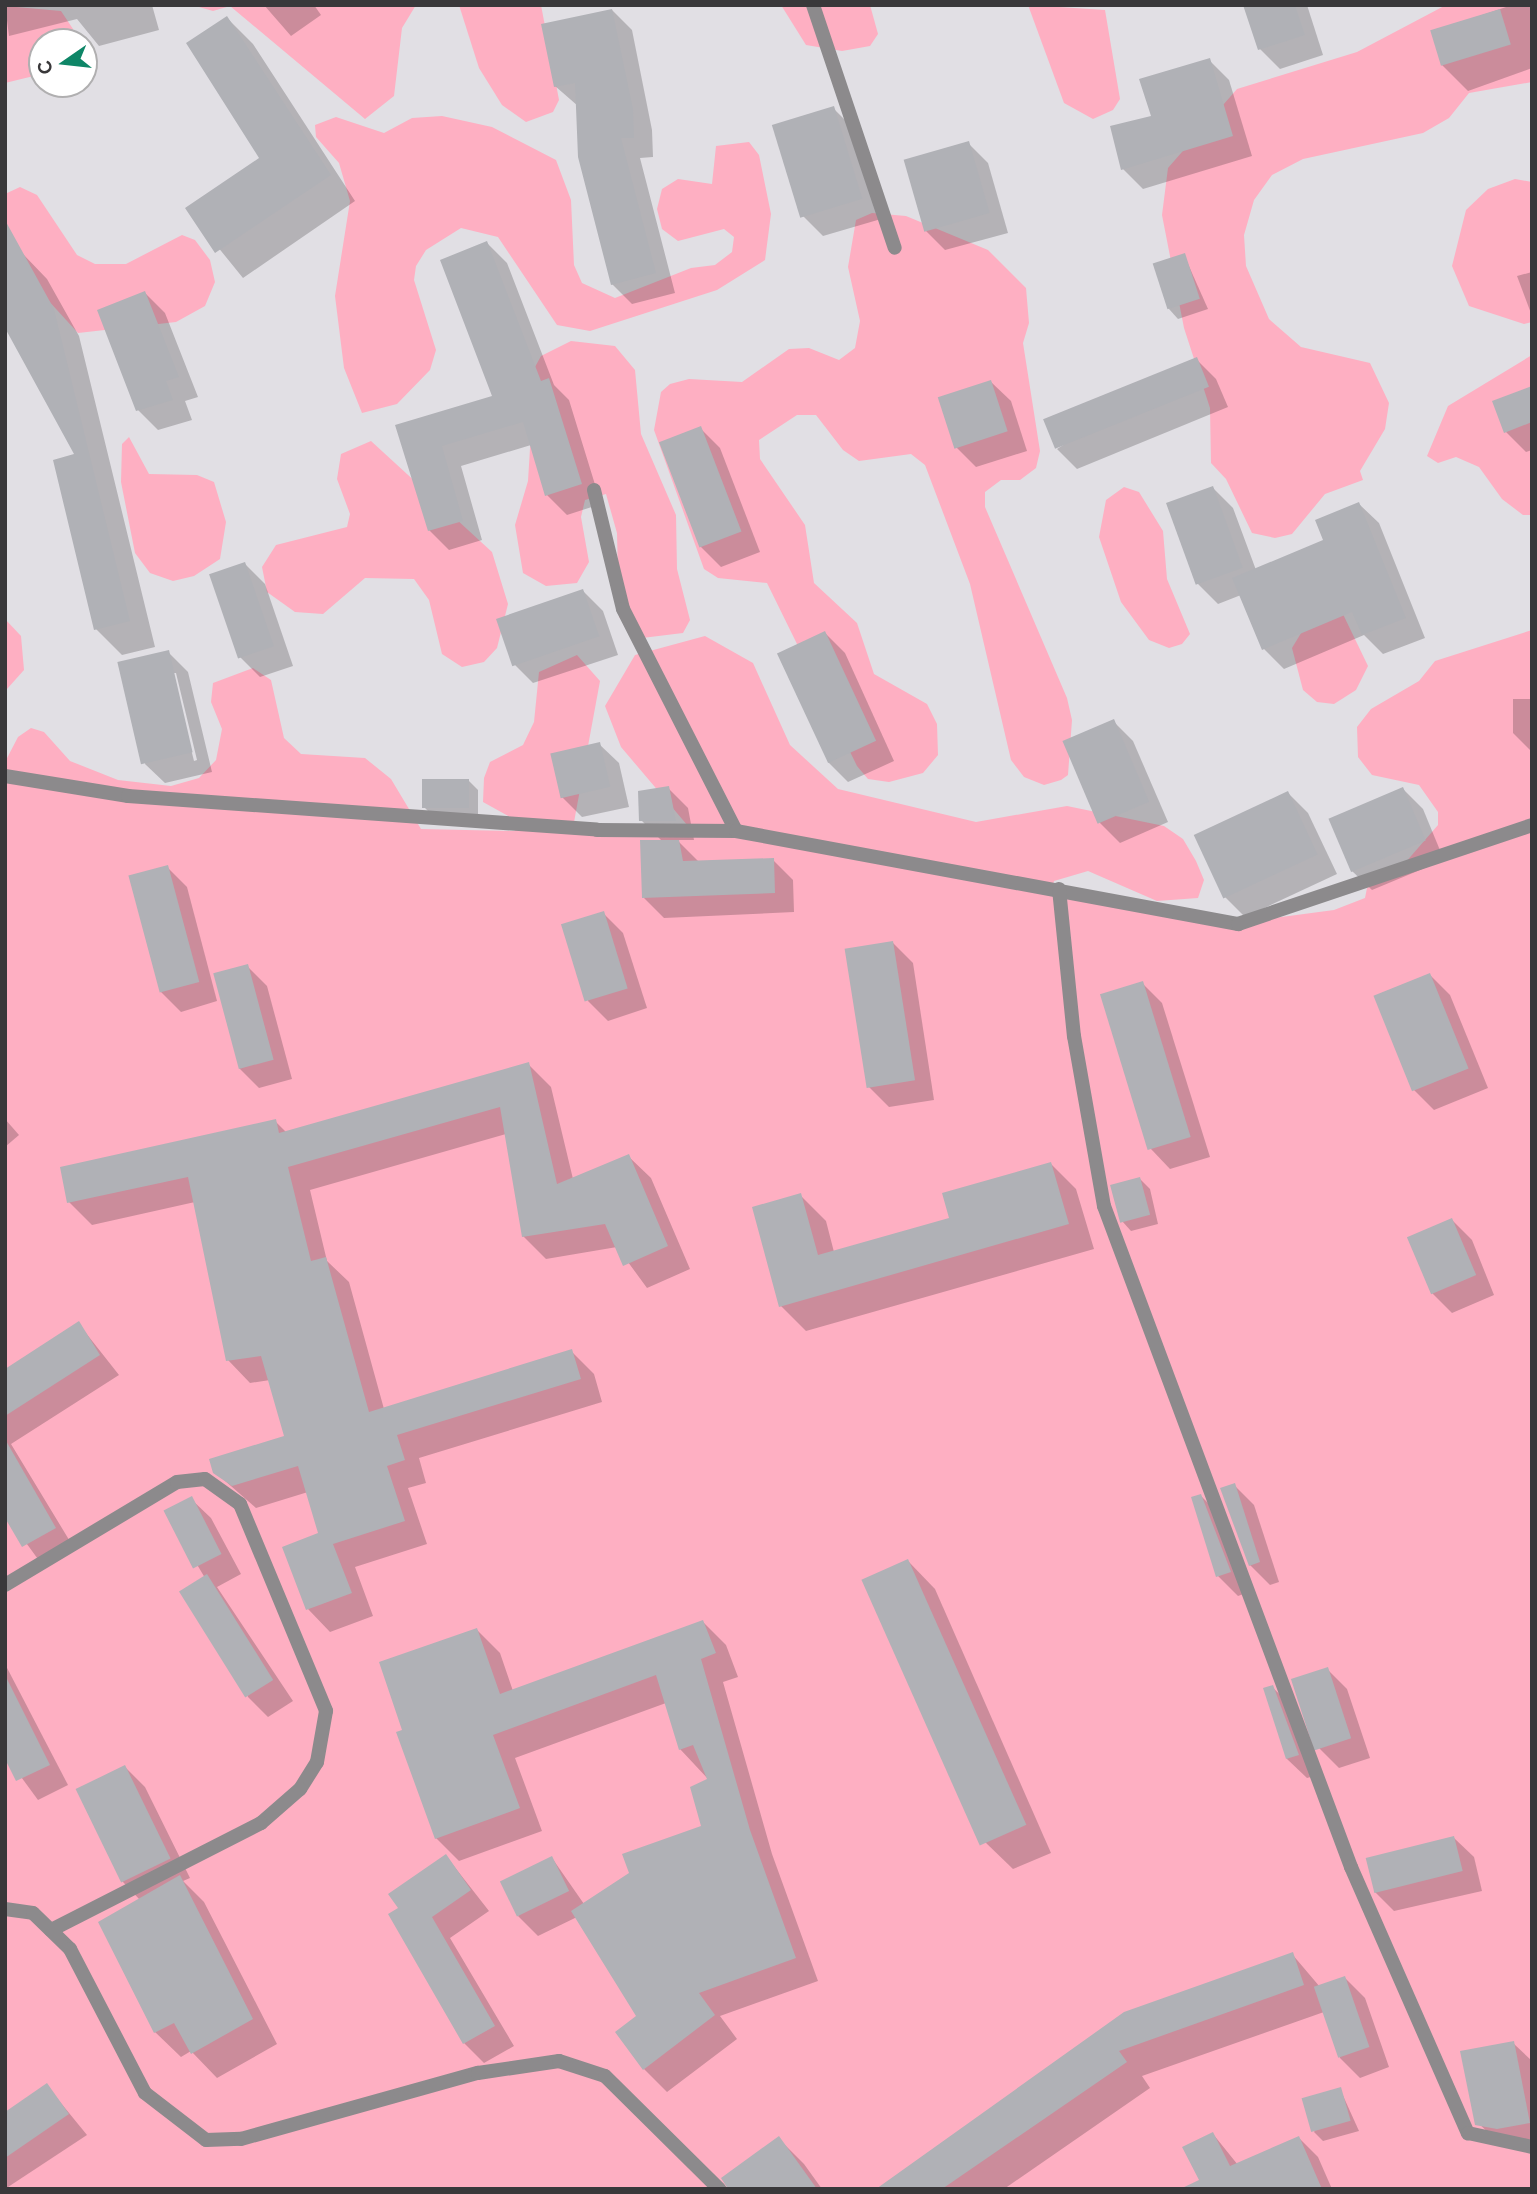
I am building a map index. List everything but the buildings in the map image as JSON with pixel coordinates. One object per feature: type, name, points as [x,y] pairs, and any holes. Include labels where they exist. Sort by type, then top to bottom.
[{"type":"lane","points":[[813,5],[895,248]]},
{"type":"lane","points":[[594,490],[623,609],[736,831]]},
{"type":"lane","points":[[5,776],[128,796],[597,830],[736,831],[1238,924],[1532,825]]},
{"type":"lane","points":[[1059,889],[1074,1037],[1104,1206],[1351,1867],[1468,2133],[1532,2147]]},
{"type":"lane","points":[[5,1585],[177,1482],[205,1479],[240,1504],[326,1711],[317,1762],[300,1789],[261,1823],[51,1930]]},
{"type":"lane","points":[[5,1909],[33,1913],[70,1949],[145,2093],[206,2140],[241,2139],[478,2073],[559,2061],[605,2076],[718,2188]]},
{"type":"shaded area","points":[[192,5],[416,5],[402,28],[394,96],[365,119],[230,6],[213,11]]},
{"type":"shaded area","points":[[459,5],[541,5],[559,100],[553,112],[526,122],[502,105],[479,68]]},
{"type":"shaded area","points":[[781,5],[870,5],[878,34],[870,46],[842,51],[806,45]]},
{"type":"shaded area","points":[[1028,5],[1105,10],[1120,99],[1113,110],[1093,119],[1064,103]]},
{"type":"shaded area","points":[[1446,5],[1532,5],[1532,82],[1469,93],[1449,118],[1423,133],[1303,159],[1272,175],[1254,200],[1244,235],[1246,266],[1269,319],[1301,347],[1370,363],[1389,403],[1385,429],[1360,471],[1363,480],[1325,494],[1292,534],[1275,538],[1252,533],[1226,479],[1211,463],[1210,408],[1184,328],[1162,215],[1168,168],[1237,89],[1357,52]]},
{"type":"shaded area","points":[[5,6],[61,11],[72,28],[28,28],[28,77],[5,83]]},
{"type":"shaded area","points":[[442,116],[492,127],[556,160],[571,200],[574,265],[582,283],[615,298],[691,268],[715,265],[732,252],[734,237],[724,229],[678,241],[662,229],[657,209],[662,189],[678,179],[712,184],[716,146],[749,142],[759,155],[771,214],[765,260],[717,290],[590,331],[557,325],[498,237],[461,228],[426,250],[416,266],[414,280],[436,350],[430,370],[397,404],[362,413],[344,368],[335,296],[350,201],[339,163],[316,137],[315,125],[336,117],[384,133],[412,118]]},
{"type":"shaded area","points":[[1515,179],[1532,182],[1532,322],[1524,324],[1469,306],[1452,266],[1466,210],[1488,189]]},
{"type":"shaded area","points":[[20,187],[37,195],[77,255],[95,264],[126,264],[182,235],[195,240],[210,260],[215,282],[205,306],[176,322],[78,333],[5,253],[5,194]]},
{"type":"shaded area","points":[[872,213],[906,216],[988,250],[1026,288],[1029,323],[1023,343],[1040,451],[1036,468],[1020,480],[1001,480],[985,492],[985,507],[1067,698],[1072,720],[1068,775],[1061,780],[1044,785],[1024,777],[1011,760],[970,584],[925,465],[911,454],[859,461],[843,450],[816,415],[797,415],[759,440],[760,459],[805,525],[814,583],[857,623],[874,674],[927,704],[937,724],[938,755],[923,773],[889,782],[868,779],[857,766],[767,583],[718,578],[704,569],[654,430],[661,392],[670,384],[689,379],[742,382],[789,349],[809,348],[839,360],[855,348],[860,321],[848,267],[856,220]]},
{"type":"shaded area","points":[[571,341],[615,346],[635,370],[641,434],[676,515],[677,569],[690,620],[683,633],[642,638],[619,617],[617,533],[606,494],[585,500],[581,517],[589,562],[577,583],[546,586],[523,573],[515,525],[528,481],[535,367],[541,356]]},
{"type":"shaded area","points":[[1532,355],[1532,515],[1523,515],[1502,499],[1479,467],[1456,457],[1438,463],[1427,456],[1448,406]]},
{"type":"shaded area","points":[[129,437],[149,474],[197,475],[214,482],[226,522],[220,559],[194,576],[173,581],[150,573],[135,553],[121,482],[122,444]]},
{"type":"shaded area","points":[[371,441],[492,552],[508,604],[497,648],[484,662],[462,667],[442,654],[429,600],[414,579],[365,578],[323,614],[295,612],[267,592],[262,567],[276,545],[347,527],[350,514],[337,479],[341,454]]},
{"type":"shaded area","points":[[1124,487],[1139,492],[1163,531],[1167,579],[1190,634],[1182,644],[1169,648],[1149,640],[1121,602],[1099,537],[1106,500]]},
{"type":"shaded area","points":[[1340,608],[1368,666],[1356,690],[1334,704],[1317,702],[1303,690],[1292,648],[1312,615]]},
{"type":"shaded area","points":[[5,619],[21,636],[24,670],[7,689]]},
{"type":"shaded area","points":[[1532,630],[1532,2189],[5,2189],[5,762],[18,737],[31,728],[44,732],[70,761],[118,780],[171,786],[199,778],[216,760],[222,729],[211,702],[213,683],[253,668],[271,680],[284,738],[301,754],[365,758],[391,779],[421,829],[515,831],[510,817],[483,802],[484,778],[490,762],[523,745],[534,722],[539,672],[577,655],[600,681],[572,833],[688,826],[621,747],[605,706],[635,655],[705,636],[753,663],[790,745],[838,789],[976,822],[1067,806],[1164,826],[1183,839],[1196,861],[1204,880],[1198,898],[1157,901],[1088,871],[1054,881],[1050,895],[1220,925],[1334,910],[1365,898],[1367,888],[1405,863],[1438,825],[1438,812],[1419,785],[1372,775],[1358,757],[1357,727],[1371,709],[1419,681],[1435,661]]}]
